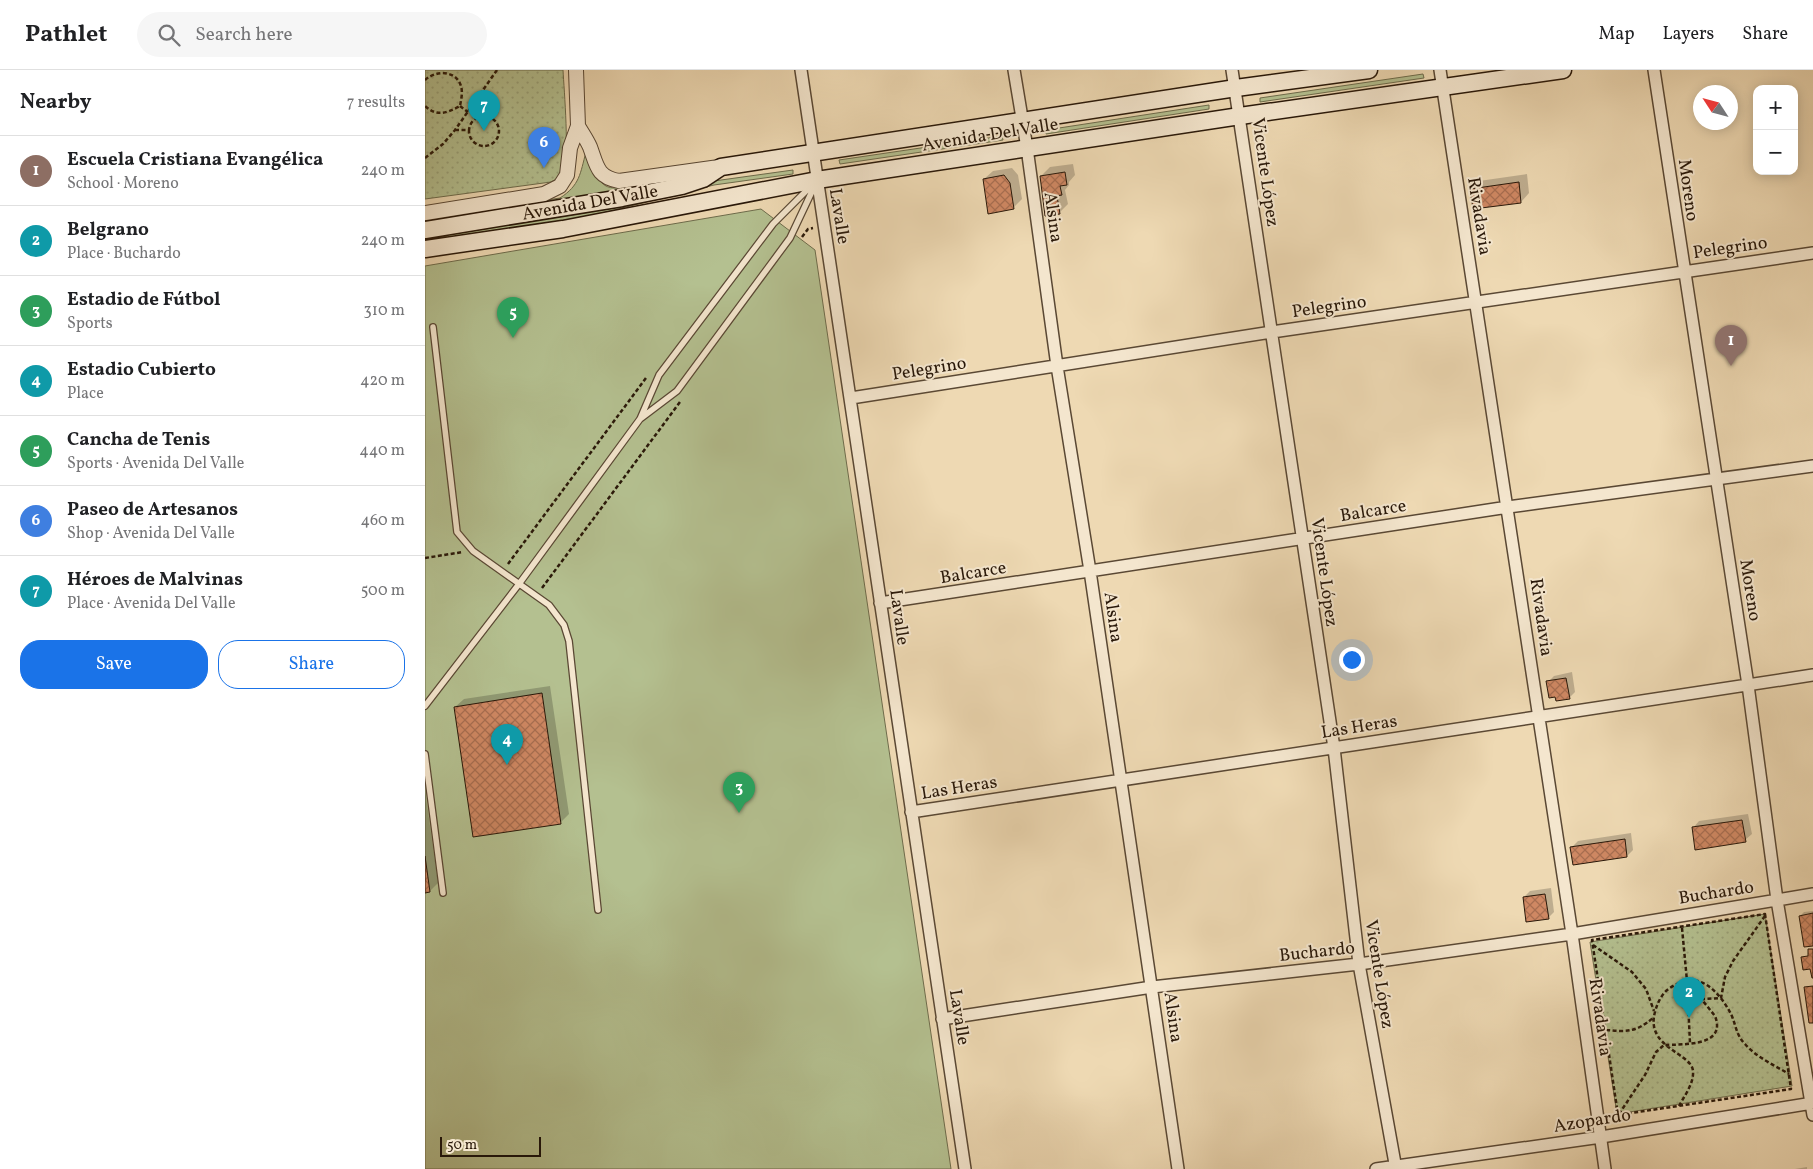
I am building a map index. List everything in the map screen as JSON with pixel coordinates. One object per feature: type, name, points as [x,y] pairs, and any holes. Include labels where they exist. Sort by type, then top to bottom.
[{"type":"main road","name":"Avenida Del Valle","points":[[425,230],[622,198],[682,186],[703,179],[721,167],[1236,88],[1369,70]]},
{"type":"main road","name":"Avenida Del Valle","points":[[425,249],[563,229],[817,180],[1240,116],[1563,70]]},
{"type":"street","points":[[576,70],[578,126],[589,145],[598,171],[611,180],[619,181],[721,167]]},
{"type":"street","name":"Lavalle","points":[[801,70],[965,1169]]},
{"type":"street","name":"Alsina","points":[[1014,70],[1178,1169]]},
{"type":"street","name":"Vicente López","points":[[1233,70],[1334,748],[1359,964],[1396,1167]]},
{"type":"street","name":"Rivadavia","points":[[1440,70],[1508,507],[1605,1169]]},
{"type":"street","name":"Moreno","points":[[1654,70],[1748,685],[1777,900],[1813,1115]]},
{"type":"street","name":"Avenida Del Valle","points":[[425,212],[545,194],[553,191],[560,186],[567,176],[570,148],[578,126]]},
{"type":"street","name":"Pelegrino","points":[[851,398],[1272,332],[1813,253]]},
{"type":"street","name":"Balcarce","points":[[880,604],[1508,507],[1813,466]]},
{"type":"street","name":"Las Heras","points":[[911,812],[1813,675]]},
{"type":"street","name":"Buchardo","points":[[942,1019],[1152,987],[1359,964],[1572,934],[1813,894]]},
{"type":"street","name":"Azopardo","points":[[1376,1169],[1601,1137],[1812,1103]]},
{"type":"lane","points":[[640,419],[677,391],[791,238],[817,180]]},
{"type":"lane","points":[[425,706],[519,584],[640,419],[659,375],[773,224],[817,180]]},
{"type":"lane","points":[[433,327],[457,532],[473,551],[549,605],[564,625],[569,641],[598,910]]},
{"type":"lane","points":[[425,754],[443,893]]},
{"type":"path","points":[[425,158],[443,144],[455,130],[497,70]]},
{"type":"path","points":[[425,80],[438,72],[455,77],[461,88],[460,106]]},
{"type":"path","points":[[425,106],[435,113],[441,113],[460,106]]},
{"type":"path","points":[[460,106],[468,112]]},
{"type":"path","points":[[487,116],[496,122],[499,131],[493,143],[484,146],[475,144],[471,140],[469,130],[470,125],[477,118],[487,116]]},
{"type":"path","points":[[455,130],[469,130]]},
{"type":"path","points":[[797,243],[808,229],[824,225]]},
{"type":"path","points":[[503,572],[649,376]]},
{"type":"path","points":[[537,596],[685,395]]},
{"type":"path","points":[[425,558],[473,551]]},
{"type":"path","points":[[1618,1115],[1592,940],[1765,914],[1765,916]]},
{"type":"path","points":[[1721,998],[1725,977],[1733,961],[1765,916]]},
{"type":"path","points":[[1618,1115],[1791,1089],[1765,916]]},
{"type":"path","points":[[1682,926],[1690,1043]]},
{"type":"path","points":[[1593,945],[1633,972],[1646,989],[1655,1012]]},
{"type":"path","points":[[1679,1106],[1691,1084],[1693,1069],[1687,1060],[1674,1053],[1664,1044],[1656,1033],[1653,1018],[1657,1003],[1666,991],[1678,984],[1693,979],[1703,982],[1721,998],[1731,1015],[1737,1035],[1745,1045],[1757,1055],[1789,1075]]},
{"type":"path","points":[[1618,1115],[1645,1075],[1656,1052],[1664,1044],[1703,1042],[1710,1038],[1716,1030],[1717,1022],[1715,1016],[1687,981]]},
{"type":"path","points":[[1688,1000],[1721,998]]},
{"type":"path","points":[[1605,1030],[1628,1031],[1641,1028],[1653,1018]]},
{"type":"green space","points":[[425,70],[563,70],[566,153],[565,165],[561,175],[551,182],[425,199]]},
{"type":"green space","points":[[1423,74],[1424,78],[1260,102],[1260,98]]},
{"type":"green space","points":[[1209,105],[1209,109],[1046,134],[1046,130]]},
{"type":"green space","points":[[1002,136],[1003,140],[840,164],[839,160]]},
{"type":"green space","points":[[586,152],[597,176],[607,187],[614,188],[649,183],[649,187],[425,223],[425,219],[560,198],[575,184]]},
{"type":"green space","points":[[793,170],[793,174],[714,185],[586,217],[425,241],[425,237],[585,213],[714,181]]},
{"type":"green space","points":[[761,209],[815,250],[951,1169],[425,1169],[425,266]]},
{"type":"green space","points":[[1765,914],[1792,1086],[1617,1114],[1590,942]]},
{"type":"building","points":[[1065,172],[1067,185],[1060,186],[1062,195],[1057,196],[1060,214],[1045,216],[1040,176]]},
{"type":"building","points":[[1004,175],[1010,183],[1014,209],[988,214],[983,179]]},
{"type":"building","points":[[1519,182],[1521,203],[1473,209],[1470,189]]},
{"type":"building","points":[[1566,678],[1570,699],[1556,701],[1555,697],[1549,698],[1546,681]]},
{"type":"building","points":[[542,693],[561,824],[473,837],[454,707]]},
{"type":"building","points":[[1742,820],[1746,842],[1695,850],[1692,827]]},
{"type":"building","points":[[1625,839],[1627,857],[1573,865],[1570,847]]},
{"type":"building","points":[[425,856],[430,892],[425,893]]},
{"type":"building","points":[[1545,894],[1549,919],[1526,922],[1523,897]]},
{"type":"building","points":[[1813,913],[1813,946],[1804,947],[1799,916]]},
{"type":"building","points":[[1808,949],[1813,949],[1813,978],[1810,969],[1803,970],[1801,957],[1808,956]]},
{"type":"building","points":[[1813,986],[1813,1023],[1809,1023],[1804,987]]},
{"type":"place","name":"Héroes de Malvinas","points":[[484,131]]},
{"type":"place","name":"Paseo de Artesanos","points":[[544,168]]},
{"type":"place","name":"Cancha de Tenis","points":[[513,338]]},
{"type":"place","name":"Escuela Cristiana Evangélica","points":[[1731,366]]},
{"type":"place","name":"Estadio Cubierto","points":[[507,765]]},
{"type":"place","name":"Estadio de Fútbol","points":[[739,813]]},
{"type":"place","name":"Belgrano","points":[[1689,1018]]}]
